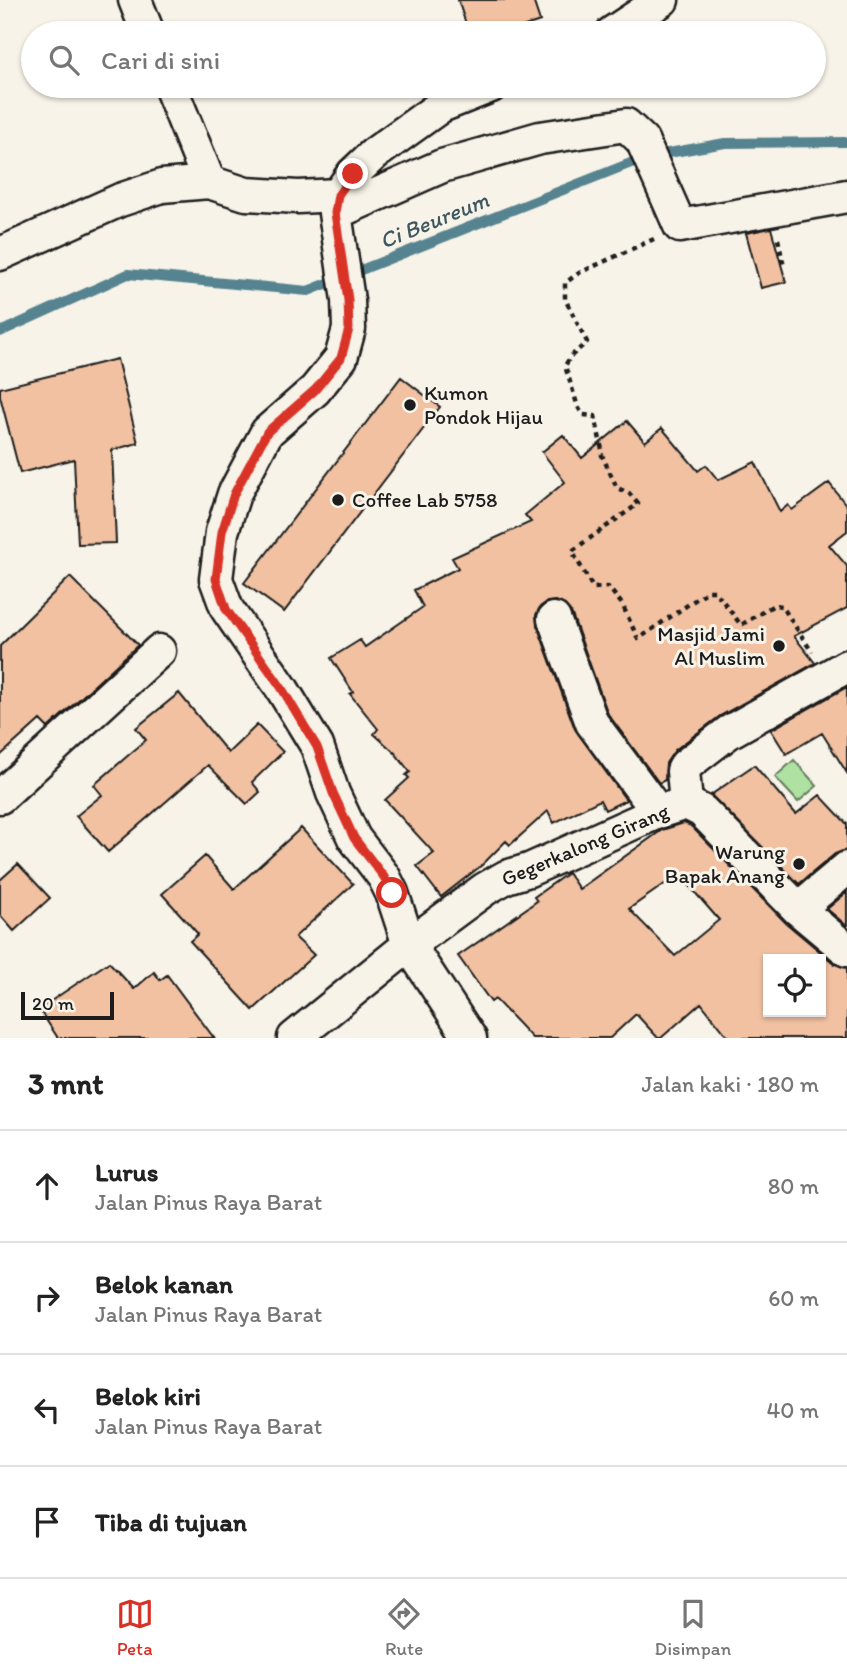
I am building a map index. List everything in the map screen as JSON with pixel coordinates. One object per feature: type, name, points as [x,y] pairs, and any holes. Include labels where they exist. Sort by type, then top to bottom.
[{"type":"street","points":[[135,0],[143,21]]},
{"type":"street","points":[[630,21],[662,0]]},
{"type":"street","points":[[175,98],[209,182]]},
{"type":"street","points":[[461,98],[441,106],[374,154],[353,174],[337,211],[349,329],[341,358],[315,390],[267,432],[239,485],[222,532],[216,579],[226,609],[281,687],[317,747],[333,793],[354,838],[384,877],[392,893],[409,945],[470,1038]]},
{"type":"street","points":[[3,245],[162,186],[209,182],[246,194],[298,197],[337,211],[442,166],[540,138],[626,125],[642,140],[680,226],[847,196]]},
{"type":"street","points":[[554,620],[592,723],[672,808]]},
{"type":"street","points":[[0,797],[159,651]]},
{"type":"street","points":[[672,808],[686,765],[729,732],[838,671]]},
{"type":"street","name":"Gegerkalong Girang","points":[[294,1038],[409,945],[485,889],[506,877],[672,808],[702,811],[798,909],[847,950]]},
{"type":"street","points":[[798,909],[847,868]]},
{"type":"path","points":[[680,226],[634,250],[579,273],[565,283],[565,299],[587,342],[570,357],[565,366],[578,407],[583,415],[595,416],[602,450],[600,453],[617,488],[629,494],[638,504],[572,551],[593,588],[608,587],[622,604],[638,639],[708,591],[715,591],[741,625],[774,605],[782,606],[838,671]]},
{"type":"green space","points":[[794,760],[817,786],[798,802],[775,777]]},
{"type":"building","points":[[458,0],[533,0],[540,21],[465,21]]},
{"type":"building","points":[[771,228],[786,282],[761,288],[746,233]]},
{"type":"building","points":[[117,359],[138,443],[112,450],[116,543],[78,544],[74,459],[20,473],[0,388]]},
{"type":"building","points":[[401,377],[440,407],[284,612],[244,583]]},
{"type":"building","points":[[627,421],[645,442],[662,428],[698,471],[706,465],[718,480],[755,462],[780,512],[788,505],[792,510],[829,483],[847,506],[847,531],[829,545],[847,566],[847,608],[794,636],[815,663],[720,716],[675,750],[666,763],[665,780],[659,783],[608,714],[571,612],[556,601],[547,602],[540,607],[536,615],[537,625],[575,729],[626,800],[605,810],[600,800],[554,823],[548,811],[510,845],[506,841],[482,865],[441,897],[417,866],[434,853],[385,800],[409,778],[406,775],[410,772],[395,753],[374,734],[378,729],[350,694],[353,692],[331,658],[360,640],[365,647],[423,607],[414,590],[458,568],[452,558],[531,522],[525,515],[565,482],[542,452],[563,435],[582,458]]},
{"type":"building","points":[[70,577],[138,645],[48,728],[40,720],[0,756],[0,646]]},
{"type":"building","points":[[847,687],[847,773],[822,733],[786,754],[771,730]]},
{"type":"building","points":[[179,693],[228,753],[257,725],[283,752],[252,782],[260,792],[247,804],[208,765],[108,852],[76,816],[102,795],[94,785],[146,740],[136,728]]},
{"type":"building","points":[[754,765],[796,814],[820,795],[847,824],[847,850],[835,854],[799,884],[711,795]]},
{"type":"building","points":[[684,823],[691,826],[786,923],[823,954],[763,954],[763,1017],[826,1017],[826,956],[835,964],[847,968],[847,1038],[729,1038],[701,1003],[661,1038],[636,1014],[610,1038],[532,1038],[495,999],[491,1002],[458,956],[537,901],[534,897],[568,873],[579,889],[662,830]],"holes":[[[679,874],[719,920],[675,956],[629,909]]]},
{"type":"building","points":[[301,828],[353,884],[295,937],[314,955],[253,1010],[190,941],[198,934],[162,894],[205,856],[234,889]]},
{"type":"building","points":[[18,864],[50,898],[14,931],[0,915],[0,880]]},
{"type":"building","points":[[847,892],[847,926],[827,909]]},
{"type":"building","points":[[109,962],[134,989],[154,972],[160,980],[167,975],[214,1038],[58,1038],[39,1009]]},
{"type":"waterway","name":"Ci Beureum","points":[[0,332],[128,274],[308,291],[646,157],[725,143],[847,142]]},
{"type":"place","name":"Kumon Pondok Hijau","points":[[410,405]]},
{"type":"place","name":"Coffee Lab 5758","points":[[338,500]]},
{"type":"place","name":"Masjid Jami Al Muslim","points":[[779,646]]},
{"type":"place","name":"Warung Bapak Anang","points":[[799,864]]},
{"type":"route","points":[[353,174],[338,195],[335,213],[348,300],[349,329],[341,358],[315,390],[267,432],[234,494],[222,532],[216,579],[226,609],[281,687],[317,747],[333,793],[354,838],[384,877],[392,893]]}]
